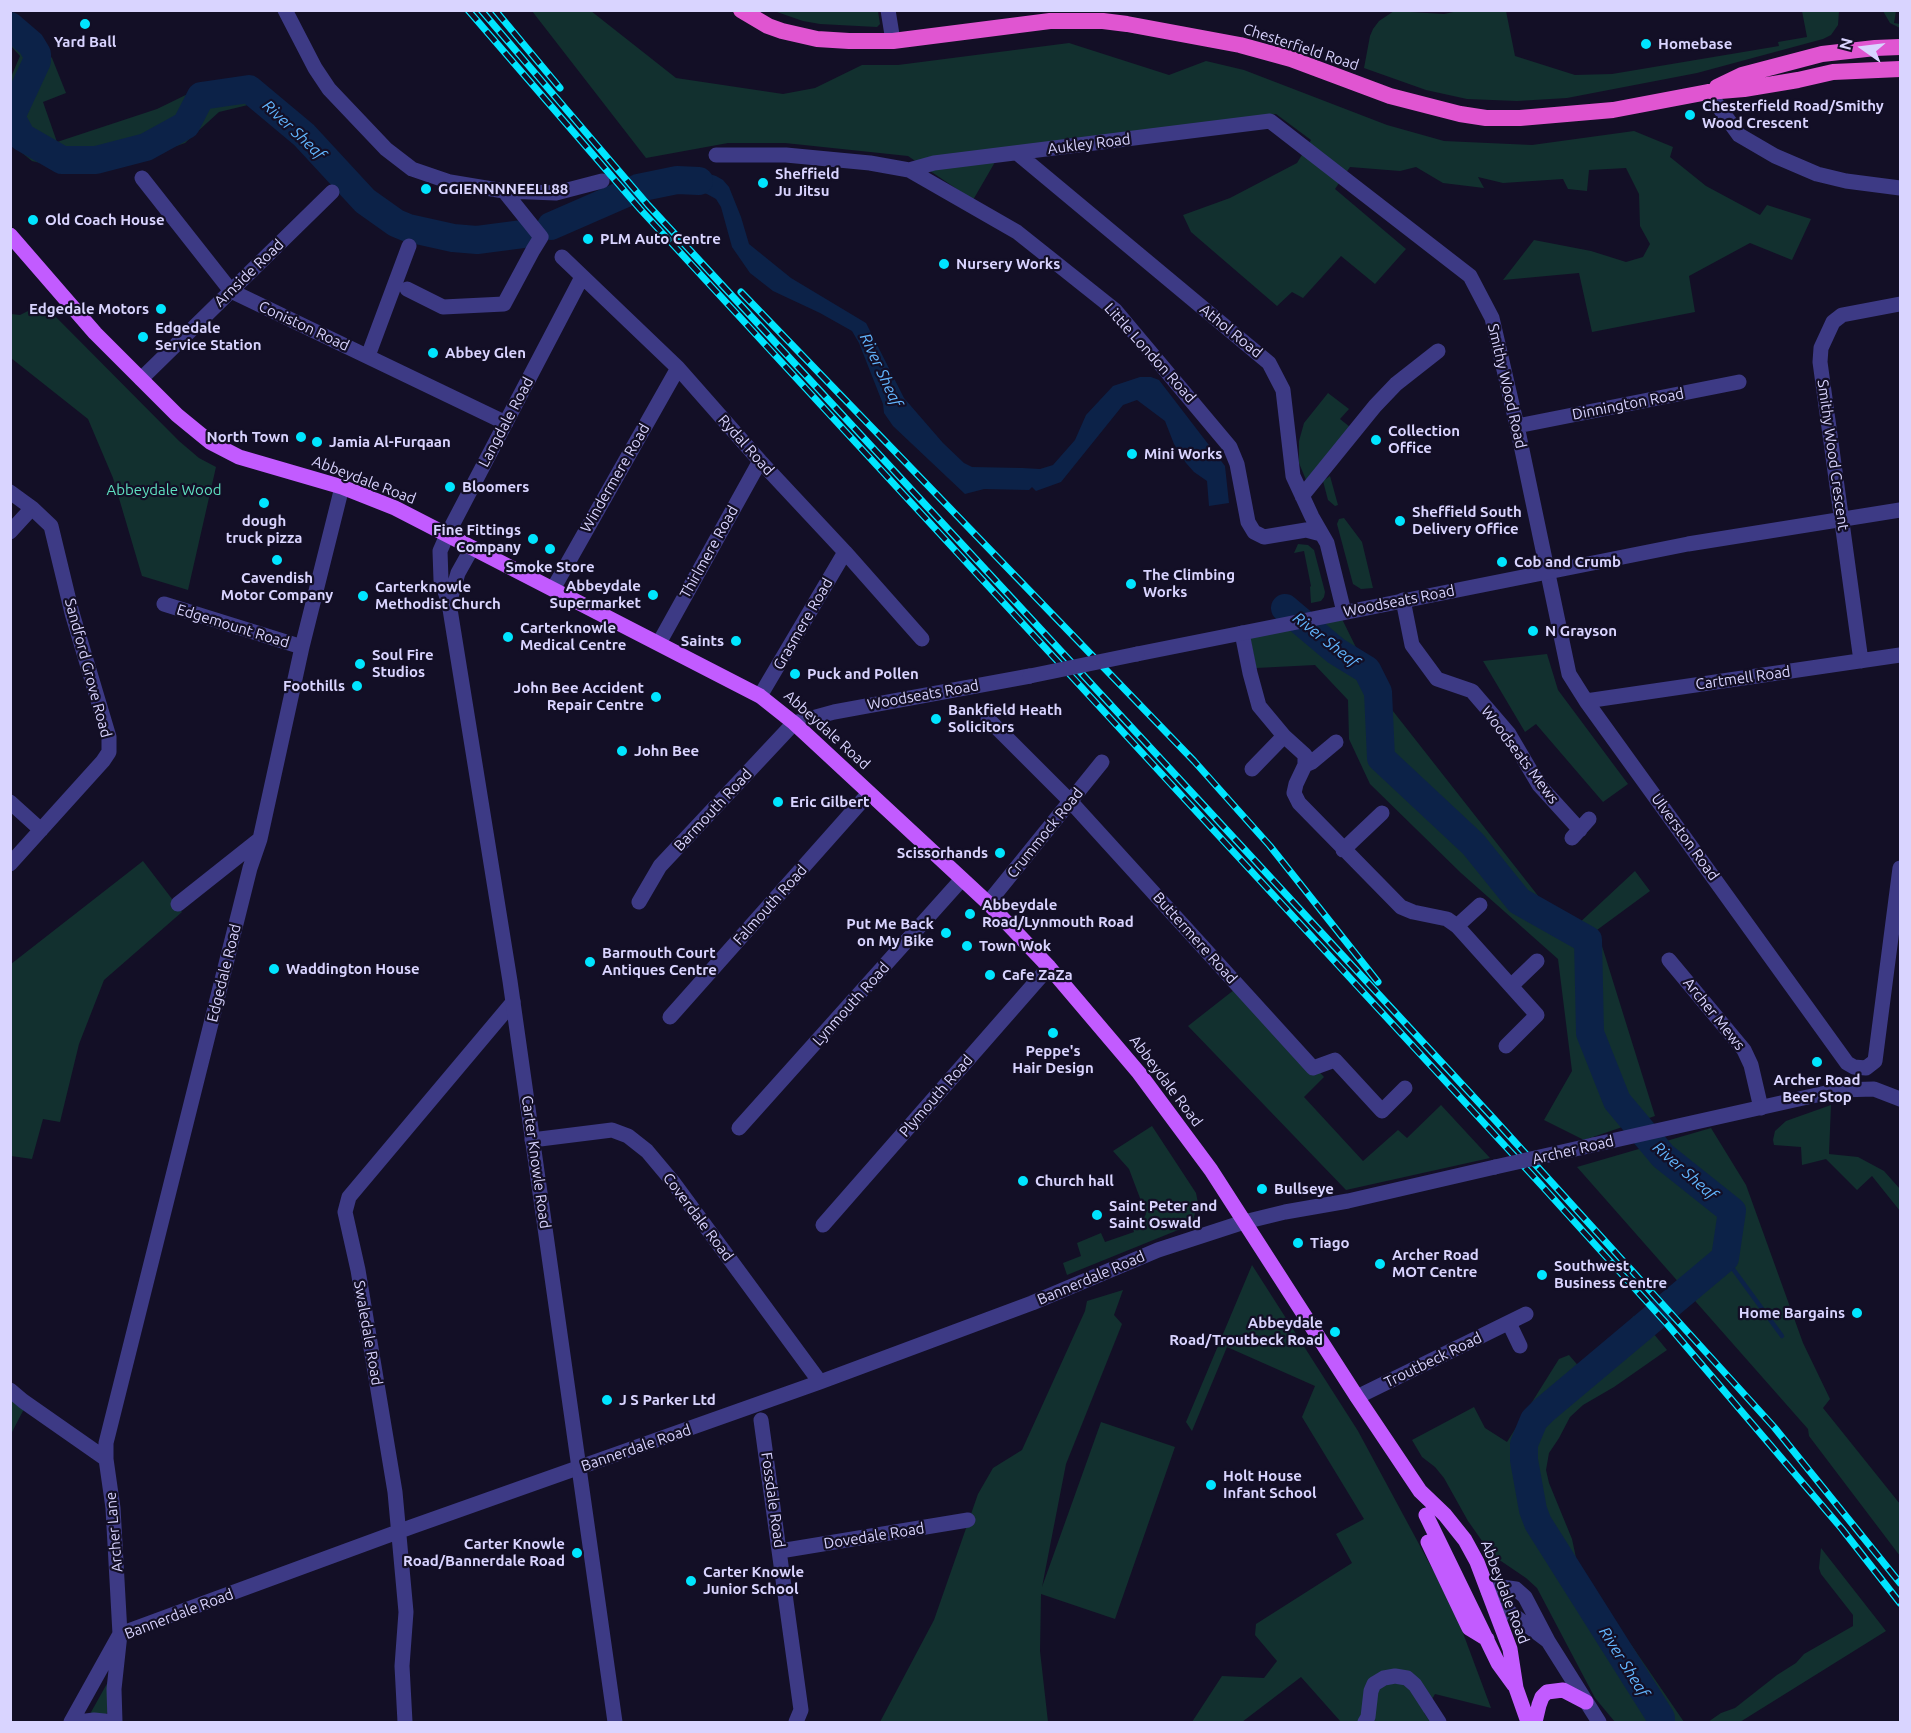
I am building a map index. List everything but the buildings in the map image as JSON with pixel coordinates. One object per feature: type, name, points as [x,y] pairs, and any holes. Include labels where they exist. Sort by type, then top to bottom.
[{"type":"highway","name":"Chesterfield Road","points":[[741,10],[774,29],[832,41],[893,41],[1056,21],[1103,21],[1127,24],[1240,45],[1290,59],[1390,96],[1460,114],[1486,118],[1520,118],[1613,110],[1708,92],[1798,80],[1833,72],[1900,69]]},
{"type":"highway","name":"Chesterfield Road","points":[[1708,92],[1742,75],[1822,54],[1900,47]]},
{"type":"main road","name":"Abbeydale Road","points":[[10,235],[74,309],[141,379],[196,431],[239,457],[342,487],[395,508],[760,696],[794,723],[988,903],[1048,967],[1139,1073],[1211,1170],[1356,1397],[1420,1491],[1445,1515],[1465,1540],[1477,1562],[1510,1649],[1516,1688],[1528,1722]]},
{"type":"main road","name":"Abbeydale Road","points":[[1420,1491],[1426,1515],[1428,1542],[1469,1628],[1487,1639]]},
{"type":"main road","name":"Abbeydale Road","points":[[1426,1515],[1498,1663],[1516,1688]]},
{"type":"main road","points":[[1455,1572],[1488,1591],[1475,1614]]},
{"type":"main road","points":[[1535,1722],[1539,1705],[1546,1692],[1563,1690],[1586,1702]]},
{"type":"street","points":[[285,10],[315,68],[329,89],[399,160],[411,169],[433,178],[504,191],[556,193],[602,181]]},
{"type":"street","points":[[888,10],[893,41]]},
{"type":"street","points":[[1708,92],[1739,135],[1775,156],[1817,174],[1900,188]]},
{"type":"street","name":"Aukley Road","points":[[909,170],[934,163],[1270,121]]},
{"type":"street","name":"Smithy Wood Road","points":[[1270,121],[1470,276],[1492,318],[1549,571]]},
{"type":"street","name":"Athol Road","points":[[1017,153],[1269,363],[1283,390],[1293,476],[1327,543],[1342,613]]},
{"type":"street","name":"Little London Road","points":[[716,156],[786,155],[870,163],[909,170],[1017,232],[1115,310],[1230,447],[1237,464],[1248,522],[1254,532],[1261,537],[1269,538],[1306,530],[1321,534]]},
{"type":"street","name":"Coniston Road","points":[[142,178],[231,291],[506,423]]},
{"type":"street","points":[[407,289],[443,307],[504,304],[541,237],[504,191]]},
{"type":"street","name":"Arnside Road","points":[[141,379],[332,192]]},
{"type":"street","points":[[368,356],[409,246]]},
{"type":"street","name":"Rydal Road","points":[[562,257],[678,368],[922,639]]},
{"type":"street","name":"Langdale Road","points":[[447,535],[582,277]]},
{"type":"street","name":"Smithy Wood Crescent","points":[[1861,661],[1820,362],[1821,348],[1833,322],[1842,315],[1900,304]]},
{"type":"street","points":[[1302,496],[1375,406],[1396,384],[1438,351]]},
{"type":"street","name":"Windermere Road","points":[[553,589],[678,368]]},
{"type":"street","name":"Dinnington Road","points":[[1517,426],[1739,382]]},
{"type":"street","name":"Thirlmere Road","points":[[659,643],[760,461]]},
{"type":"street","name":"Edgedale Road","points":[[106,1459],[109,1432],[260,839],[302,647],[342,487]]},
{"type":"street","name":"Sandford Grove Road","points":[[10,492],[51,526],[72,613],[109,737],[109,752],[104,761],[10,864]]},
{"type":"street","points":[[10,532],[32,508]]},
{"type":"street","name":"Woodseats Road","points":[[794,723],[834,712],[1029,676],[1688,544],[1900,510]]},
{"type":"street","name":"Carter Knowle Road","points":[[447,535],[439,556],[441,580],[449,603],[513,1002],[615,1722]]},
{"type":"street","name":"Carter Knowle Road","points":[[449,603],[453,583],[472,548]]},
{"type":"street","name":"Grasmere Road","points":[[760,696],[845,552]]},
{"type":"street","name":"Ulverston Road","points":[[1549,571],[1569,674],[1586,701],[1848,1063],[1857,1068],[1866,1068],[1875,1061],[1900,868]]},
{"type":"street","name":"Woodseats Mews","points":[[1403,600],[1412,645],[1437,679],[1472,691],[1509,734],[1539,785],[1580,829]]},
{"type":"street","name":"Edgemount Road","points":[[164,604],[302,647]]},
{"type":"street","points":[[1242,633],[1259,706],[1284,736],[1305,755],[1305,765],[1294,793],[1299,803],[1401,907],[1413,912],[1447,919],[1457,926],[1537,1015],[1506,1046]]},
{"type":"street","name":"Cartmell Road","points":[[1586,701],[1900,655]]},
{"type":"street","name":"Buttermere Road","points":[[988,719],[1071,802],[1313,1068],[1335,1060],[1382,1111],[1405,1088]]},
{"type":"street","name":"Barmouth Road","points":[[639,902],[660,866],[794,723]]},
{"type":"street","points":[[1252,769],[1284,736]]},
{"type":"street","points":[[1305,765],[1336,742]]},
{"type":"street","name":"Crummock Road","points":[[988,903],[1102,762]]},
{"type":"street","name":"Falmouth Road","points":[[670,1017],[869,793]]},
{"type":"street","points":[[10,802],[41,830]]},
{"type":"street","points":[[1343,850],[1382,813]]},
{"type":"street","points":[[178,904],[260,839]]},
{"type":"street","name":"Lynmouth Road","points":[[739,1128],[962,879]]},
{"type":"street","points":[[1457,926],[1480,905]]},
{"type":"street","name":"Archer Mews","points":[[1669,960],[1744,1050],[1751,1065],[1761,1108]]},
{"type":"street","points":[[1511,986],[1537,961]]},
{"type":"street","name":"Plymouth Road","points":[[824,1225],[1048,967]]},
{"type":"street","name":"Swaledale Road","points":[[405,1722],[402,1666],[406,1612],[395,1492],[358,1270],[345,1212],[349,1197],[513,1002]]},
{"type":"street","name":"Archer Road","points":[[1244,1222],[1852,1089],[1874,1089],[1900,1099]]},
{"type":"street","name":"Coverdale Road","points":[[532,1140],[612,1130],[628,1136],[647,1151],[673,1182],[820,1382]]},
{"type":"street","name":"Bannerdale Road","points":[[71,1722],[120,1634],[820,1382],[1032,1303],[1158,1250],[1244,1222]]},
{"type":"street","name":"Troutbeck Road","points":[[1356,1397],[1526,1314]]},
{"type":"street","points":[[1509,1323],[1520,1346]]},
{"type":"street","points":[[10,1390],[106,1459]]},
{"type":"street","name":"Fossdale Road","points":[[761,1420],[801,1710],[796,1722]]},
{"type":"street","name":"Archer Lane","points":[[78,1722],[94,1720],[115,1722],[114,1689],[120,1634],[113,1509],[106,1459]]},
{"type":"street","name":"Dovedale Road","points":[[780,1551],[968,1520]]},
{"type":"street","points":[[1548,1641],[1504,1608],[1488,1591],[1501,1587],[1516,1589],[1531,1606],[1548,1641],[1599,1722]]},
{"type":"street","points":[[1365,1722],[1374,1684],[1384,1678],[1395,1676],[1407,1678],[1415,1685],[1439,1722]]},
{"type":"green space","points":[[532,11],[591,11],[676,78],[783,94],[815,88],[862,65],[898,65],[1069,43],[1169,75],[1206,61],[1244,70],[1387,125],[1444,141],[1532,145],[1634,131],[1673,147],[1670,157],[1706,186],[1760,215],[1767,205],[1811,219],[1792,260],[1750,243],[1689,276],[1695,312],[1592,332],[1579,273],[1503,280],[1534,240],[1591,251],[1626,262],[1643,257],[1650,244],[1640,226],[1639,194],[1626,168],[1589,170],[1587,191],[1568,189],[1563,179],[1503,183],[1478,177],[1484,188],[1443,183],[1416,167],[1400,171],[1350,167],[1335,189],[1406,249],[1375,284],[1341,256],[1303,298],[1292,292],[1277,306],[1191,232],[1183,215],[1230,198],[1297,163],[1311,140],[1276,114],[1002,150],[973,200],[908,156],[785,143],[728,143],[646,158]]},
{"type":"green space","points":[[774,11],[878,11],[880,24],[877,27],[820,24]]},
{"type":"green space","points":[[1394,11],[1444,14],[1458,11],[1506,11],[1515,56],[1575,75],[1612,74],[1779,46],[1778,42],[1807,37],[1802,11],[1839,11],[1838,25],[1831,35],[1823,39],[1697,73],[1567,98],[1517,101],[1467,99],[1426,90],[1364,68],[1373,29],[1379,21]]},
{"type":"green space","points":[[1883,11],[1896,11],[1894,23],[1900,24],[1900,28],[1890,23]]},
{"type":"green space","points":[[11,17],[52,58],[66,93],[43,102],[57,142],[157,109],[198,89],[252,81],[278,104],[270,119],[248,105],[219,112],[185,143],[124,165],[60,168],[32,161],[11,144],[11,77],[20,56],[11,46]]},
{"type":"green space","name":"Abbeydale Wood","points":[[38,306],[45,306],[179,441],[199,458],[216,467],[188,590],[142,576],[113,478],[88,419],[11,358],[11,314],[20,315]]},
{"type":"green space","points":[[1328,393],[1349,409],[1340,419],[1350,427],[1306,480],[1299,463],[1299,441],[1304,423]]},
{"type":"green space","points":[[1330,476],[1338,505],[1335,506],[1328,500],[1323,481]]},
{"type":"green space","points":[[1344,518],[1362,542],[1373,588],[1361,589],[1353,584],[1337,524],[1339,519]]},
{"type":"green space","points":[[1298,544],[1308,545],[1314,550],[1325,592],[1321,601],[1311,603],[1311,586],[1304,551],[1294,553]]},
{"type":"green space","points":[[1342,619],[1378,692],[1550,911],[1576,926],[1635,871],[1650,891],[1597,930],[1655,1116],[1584,1140],[1544,1120],[1572,1071],[1558,959],[1461,873],[1370,784],[1349,739],[1348,700],[1315,665],[1256,668],[1250,637]]},
{"type":"green space","points":[[1547,654],[1558,690],[1628,784],[1603,802],[1536,724],[1525,732],[1483,661]]},
{"type":"green space","points":[[143,861],[182,912],[104,980],[79,1044],[60,1122],[43,1119],[32,1159],[11,1156],[11,964]]},
{"type":"green space","points":[[1239,986],[1324,1077],[1304,1097],[1363,1161],[1398,1130],[1407,1138],[1441,1105],[1490,1158],[1346,1190],[1188,1026]]},
{"type":"green space","points":[[1831,1105],[1829,1154],[1858,1157],[1884,1171],[1900,1189],[1900,1211],[1872,1176],[1857,1190],[1826,1159],[1802,1165],[1801,1147],[1774,1145],[1775,1131],[1786,1121]]},
{"type":"green space","points":[[1152,1126],[1196,1193],[1198,1203],[1193,1220],[1183,1228],[1067,1275],[1063,1263],[1081,1256],[1077,1243],[1101,1233],[1105,1242],[1134,1232],[1132,1226],[1142,1222],[1146,1214],[1129,1169],[1113,1151]]},
{"type":"green space","points":[[1711,1128],[1746,1185],[1803,1343],[1830,1399],[1823,1408],[1900,1504],[1900,1556],[1809,1436],[1808,1429],[1577,1167]]},
{"type":"green space","points":[[1252,1265],[1358,1431],[1454,1609],[1491,1708],[1435,1694],[1424,1713],[1430,1722],[1341,1722],[1301,1677],[1242,1722],[1192,1722],[1222,1676],[1264,1678],[1277,1661],[1255,1635],[1256,1624],[1352,1563],[1336,1534],[1364,1519],[1302,1417],[1315,1386],[1227,1347],[1192,1431],[1186,1422]]},
{"type":"green space","points":[[1123,1290],[1114,1315],[1122,1324],[1066,1464],[1042,1587],[1101,1422],[1175,1447],[1115,1619],[1041,1594],[1040,1651],[1048,1722],[880,1722],[934,1620],[978,1494],[993,1468],[1022,1450],[1085,1311],[1087,1301]]},
{"type":"green space","points":[[1634,1316],[1639,1316],[1667,1350],[1614,1387],[1583,1405],[1570,1417],[1549,1453],[1546,1470],[1572,1539],[1578,1567],[1684,1722],[1615,1722],[1595,1698],[1537,1588],[1487,1548],[1468,1521],[1444,1478],[1422,1457],[1412,1440],[1474,1407],[1485,1428],[1507,1442],[1559,1359],[1569,1355],[1594,1384],[1604,1373],[1603,1370],[1612,1364],[1627,1345],[1626,1325]]},
{"type":"green space","points":[[11,1397],[25,1407],[11,1434]]},
{"type":"green space","points":[[1821,1548],[1886,1631],[1740,1722],[1708,1722],[1721,1713],[1735,1708],[1796,1663],[1804,1654],[1853,1626],[1853,1615],[1821,1574],[1819,1568]]},
{"type":"green space","points":[[109,1680],[108,1712],[105,1715],[90,1714]]},
{"type":"water","points":[[681,170],[703,172],[723,180],[729,187],[749,244],[791,278],[866,323],[904,398],[943,443],[964,463],[972,467],[1040,469],[1053,465],[1075,440],[1086,415],[1113,386],[1140,377],[1151,377],[1159,380],[1225,466],[1229,503],[1209,506],[1207,481],[1186,463],[1174,444],[1165,421],[1137,400],[1123,405],[1061,482],[1036,491],[1032,487],[1029,490],[984,489],[965,494],[893,426],[884,413],[883,404],[852,331],[773,291],[750,273],[732,247],[721,207],[716,199],[694,191],[670,195],[653,176]]},
{"type":"waterway","name":"River Sheaf","points":[[10,26],[31,44],[37,54],[37,61],[11,117],[22,137],[62,160],[96,160],[146,147],[186,125],[201,96],[249,89],[304,135],[365,201],[396,223],[453,238],[477,240],[523,234]]},
{"type":"waterway","name":"River Sheaf","points":[[551,226],[638,188],[677,180],[699,181]]},
{"type":"waterway","name":"River Sheaf","points":[[1285,608],[1336,651],[1367,670],[1378,692],[1381,758],[1473,844],[1519,901],[1588,940],[1590,1033],[1617,1101],[1663,1156],[1732,1211],[1725,1258],[1544,1410],[1534,1420],[1524,1444],[1524,1460],[1533,1510],[1538,1523],[1661,1718],[1661,1722]]},
{"type":"waterway","points":[[1725,1258],[1782,1336]]},
{"type":"railway","points":[[468,10],[640,209],[1667,1324],[1842,1529],[1900,1603]]},
{"type":"railway","points":[[481,10],[648,205],[1494,1119],[1774,1427],[1900,1583]]},
{"type":"railway","points":[[495,10],[560,88]]},
{"type":"railway","points":[[741,292],[1194,761],[1270,846],[1378,982]]},
{"type":"place","name":"Yard Ball","points":[[85,24]]},
{"type":"place","name":"Homebase","points":[[1646,44]]},
{"type":"place","name":"Chesterfield Road/Smithy Wood Crescent","points":[[1690,115]]},
{"type":"place","name":"Sheffield Ju Jitsu","points":[[763,183]]},
{"type":"place","name":"GGIENNNNEELL88","points":[[426,189]]},
{"type":"place","name":"Old Coach House","points":[[33,220]]},
{"type":"place","name":"PLM Auto Centre","points":[[588,239]]},
{"type":"place","name":"Nursery Works","points":[[944,264]]},
{"type":"place","name":"Edgedale Motors","points":[[161,309]]},
{"type":"place","name":"Edgedale Service Station","points":[[143,337]]},
{"type":"place","name":"Abbey Glen","points":[[433,353]]},
{"type":"place","name":"North Town","points":[[301,437]]},
{"type":"place","name":"Collection Office","points":[[1376,440]]},
{"type":"place","name":"Jamia Al-Furqaan","points":[[317,442]]},
{"type":"place","name":"Mini Works","points":[[1132,454]]},
{"type":"place","name":"Bloomers","points":[[450,487]]},
{"type":"place","name":"dough truck pizza","points":[[264,503]]},
{"type":"place","name":"Sheffield South Delivery Office","points":[[1400,521]]},
{"type":"place","name":"Fine Fittings Company","points":[[533,539]]},
{"type":"place","name":"Smoke Store","points":[[550,549]]},
{"type":"place","name":"Cavendish Motor Company","points":[[277,560]]},
{"type":"place","name":"Cob and Crumb","points":[[1502,562]]},
{"type":"place","name":"The Climbing Works","points":[[1131,584]]},
{"type":"place","name":"Abbeydale Supermarket","points":[[653,595]]},
{"type":"place","name":"Carterknowle Methodist Church","points":[[363,596]]},
{"type":"place","name":"N Grayson","points":[[1533,631]]},
{"type":"place","name":"Carterknowle Medical Centre","points":[[508,637]]},
{"type":"place","name":"Saints","points":[[736,641]]},
{"type":"place","name":"Soul Fire Studios","points":[[360,664]]},
{"type":"place","name":"Puck and Pollen","points":[[795,674]]},
{"type":"place","name":"Foothills","points":[[357,686]]},
{"type":"place","name":"John Bee Accident Repair Centre","points":[[656,697]]},
{"type":"place","name":"Bankfield Heath Solicitors","points":[[936,719]]},
{"type":"place","name":"John Bee","points":[[622,751]]},
{"type":"place","name":"Eric Gilbert","points":[[778,802]]},
{"type":"place","name":"Scissorhands","points":[[1000,853]]},
{"type":"place","name":"Abbeydale Road/Lynmouth Road","points":[[970,914]]},
{"type":"place","name":"Put Me Back on My Bike","points":[[946,933]]},
{"type":"place","name":"Town Wok","points":[[967,946]]},
{"type":"place","name":"Barmouth Court Antiques Centre","points":[[590,962]]},
{"type":"place","name":"Waddington House","points":[[274,969]]},
{"type":"place","name":"Cafe ZaZa","points":[[990,975]]},
{"type":"place","name":"Peppe's Hair Design","points":[[1053,1033]]},
{"type":"place","name":"Archer Road Beer Stop","points":[[1817,1062]]},
{"type":"place","name":"Church hall","points":[[1023,1181]]},
{"type":"place","name":"Bullseye","points":[[1262,1189]]},
{"type":"place","name":"Saint Peter and Saint Oswald","points":[[1097,1215]]},
{"type":"place","name":"Tiago","points":[[1298,1243]]},
{"type":"place","name":"Archer Road MOT Centre","points":[[1380,1264]]},
{"type":"place","name":"Southwest Business Centre","points":[[1542,1275]]},
{"type":"place","name":"Home Bargains","points":[[1857,1313]]},
{"type":"place","name":"Abbeydale Road/Troutbeck Road","points":[[1335,1332]]},
{"type":"place","name":"J S Parker Ltd","points":[[607,1400]]},
{"type":"place","name":"Holt House Infant School","points":[[1211,1485]]},
{"type":"place","name":"Carter Knowle Road/Bannerdale Road","points":[[577,1553]]},
{"type":"place","name":"Carter Knowle Junior School","points":[[691,1581]]}]
